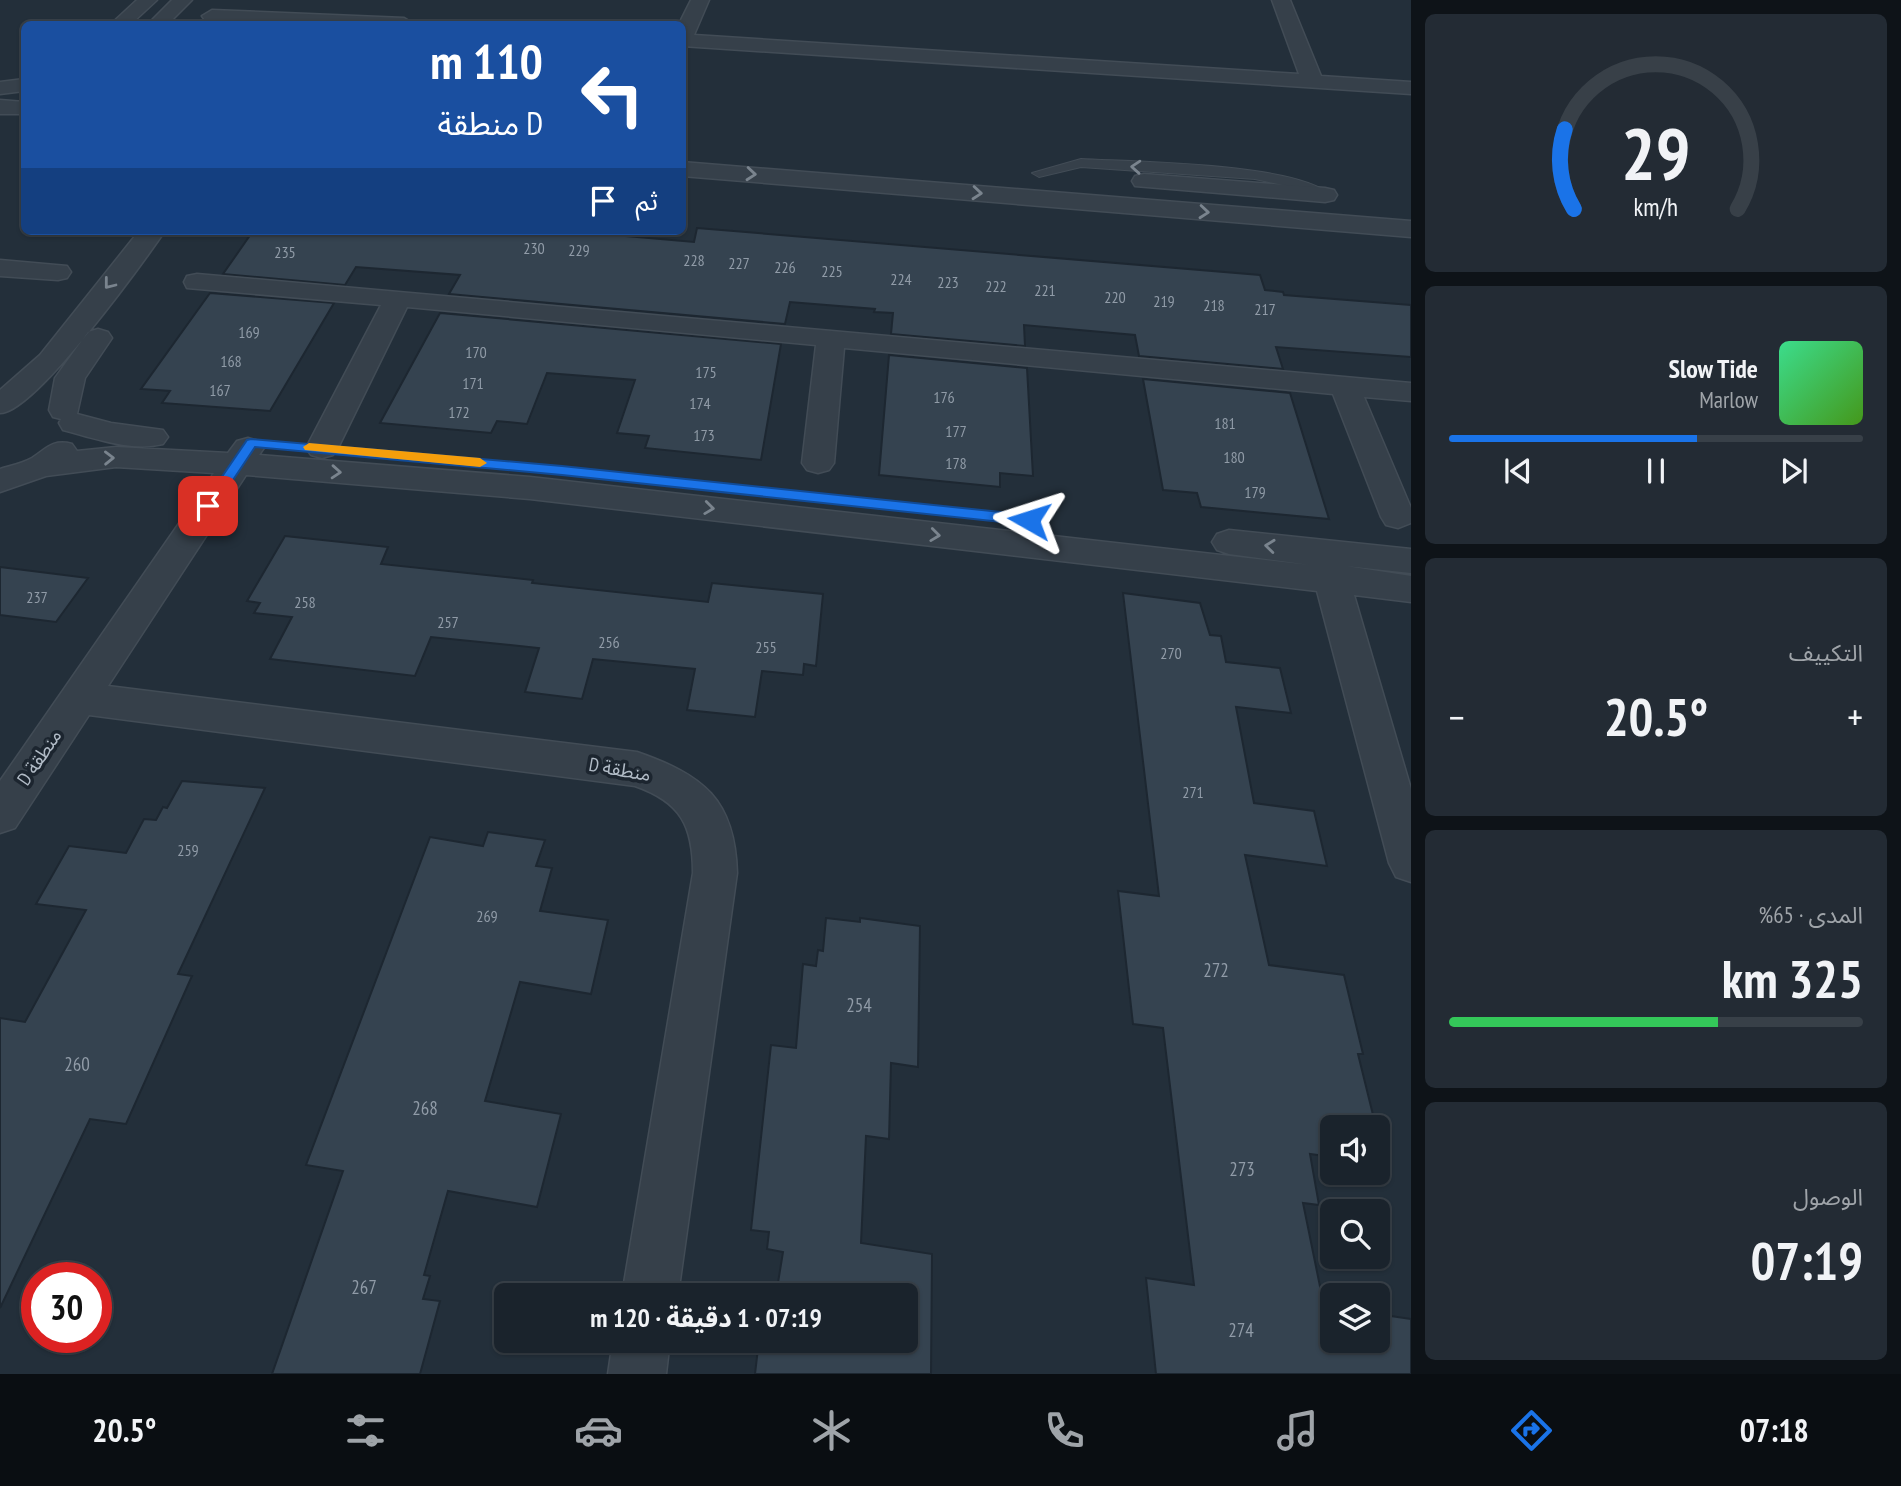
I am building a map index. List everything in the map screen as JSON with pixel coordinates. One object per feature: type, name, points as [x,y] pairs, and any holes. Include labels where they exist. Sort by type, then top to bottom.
[{"type":"street","points":[[124,21],[148,0]]},
{"type":"street","points":[[161,21],[183,0]]},
{"type":"street","points":[[361,21],[377,0]]},
{"type":"street","points":[[686,30],[700,0]]},
{"type":"street","points":[[1281,0],[1313,82]]},
{"type":"street","points":[[212,16],[335,21]]},
{"type":"street","points":[[686,39],[1411,89]]},
{"type":"street","points":[[0,88],[21,85]]},
{"type":"street","points":[[0,107],[21,108]]},
{"type":"street","points":[[0,127],[21,128]]},
{"type":"street","points":[[686,146],[765,152]]},
{"type":"street","points":[[686,169],[1411,229]]},
{"type":"street","points":[[1012,171],[1348,197]]},
{"type":"street","points":[[2,404],[50,361],[149,235]]},
{"type":"street","points":[[42,466],[67,445],[70,378],[176,235]]},
{"type":"street","points":[[0,268],[58,272]]},
{"type":"street","points":[[197,282],[831,337],[1411,392]]},
{"type":"street","points":[[322,448],[398,298]]},
{"type":"street","points":[[818,463],[831,337]]},
{"type":"street","points":[[1345,386],[1398,517]]},
{"type":"street","points":[[2,404],[39,401],[69,417],[111,433],[244,453],[530,488],[1328,566],[1411,561]]},
{"type":"street","points":[[0,481],[42,466],[116,457],[322,448],[1328,566],[1411,589]]},
{"type":"street","name":"D منطقة","points":[[0,815],[244,453]]},
{"type":"street","points":[[1328,566],[1411,863]]},
{"type":"street","name":"D منطقة","points":[[79,698],[637,769],[673,784],[702,809],[712,829],[716,850],[715,873],[652,1283]]},
{"type":"street","points":[[637,1374],[640,1353]]},
{"type":"building","points":[[697,228],[1260,275],[1265,290],[1283,292],[1284,295],[1411,305],[1411,357],[1276,347],[1283,369],[1139,356],[1135,335],[1024,325],[1025,346],[891,334],[893,313],[874,312],[875,309],[790,302],[785,324],[449,294],[460,275],[356,267],[345,285],[223,274],[250,235],[614,235],[694,242]]},
{"type":"building","points":[[210,293],[334,303],[270,411],[162,403],[170,391],[141,389]]},
{"type":"building","points":[[440,313],[781,344],[761,460],[645,448],[649,436],[617,433],[635,380],[547,373],[527,424],[497,421],[491,433],[380,423]]},
{"type":"building","points":[[889,355],[1027,368],[1033,476],[1000,473],[1000,487],[879,475]]},
{"type":"building","points":[[1143,379],[1290,393],[1329,519],[1201,507],[1197,493],[1163,490]]},
{"type":"building","points":[[285,536],[388,547],[381,564],[708,602],[712,583],[823,594],[816,666],[804,664],[803,675],[762,671],[755,717],[687,710],[695,669],[593,659],[582,699],[525,692],[539,648],[431,637],[415,676],[270,659],[292,617],[254,613],[260,603],[247,601]]},
{"type":"building","points":[[0,567],[88,578],[56,622],[0,615]]},
{"type":"building","points":[[1123,593],[1200,603],[1210,635],[1221,636],[1226,662],[1280,668],[1291,713],[1236,707],[1254,803],[1314,811],[1327,866],[1245,855],[1269,965],[1344,975],[1363,1054],[1358,1054],[1373,1115],[1320,1115],[1320,1155],[1310,1154],[1319,1205],[1303,1203],[1320,1286],[1320,1353],[1390,1353],[1390,1316],[1411,1319],[1411,1374],[1156,1374],[1146,1278],[1194,1285],[1163,1028],[1133,1024],[1118,891],[1159,896]]},
{"type":"building","points":[[182,781],[265,788],[178,974],[192,976],[126,1124],[90,1119],[0,1308],[0,1018],[25,1022],[86,910],[36,904],[69,846],[126,853],[144,819],[156,820],[163,807],[167,808]]},
{"type":"building","points":[[488,832],[545,840],[536,866],[552,868],[540,911],[608,920],[591,994],[520,982],[485,1101],[561,1114],[537,1207],[448,1191],[424,1275],[430,1276],[423,1299],[440,1301],[420,1374],[272,1374],[343,1171],[306,1165],[430,837],[483,846]]},
{"type":"building","points":[[826,918],[860,922],[860,918],[920,926],[918,1067],[891,1063],[889,1139],[866,1136],[861,1243],[932,1254],[931,1374],[755,1374],[757,1353],[918,1353],[918,1283],[778,1283],[783,1252],[767,1249],[769,1232],[751,1230],[771,1045],[796,1048],[803,964],[816,966],[818,950],[823,951]]},
{"type":"slow traffic","points":[[309,447],[480,463]]},
{"type":"route","points":[[208,506],[251,443],[562,471],[1029,520]]}]
